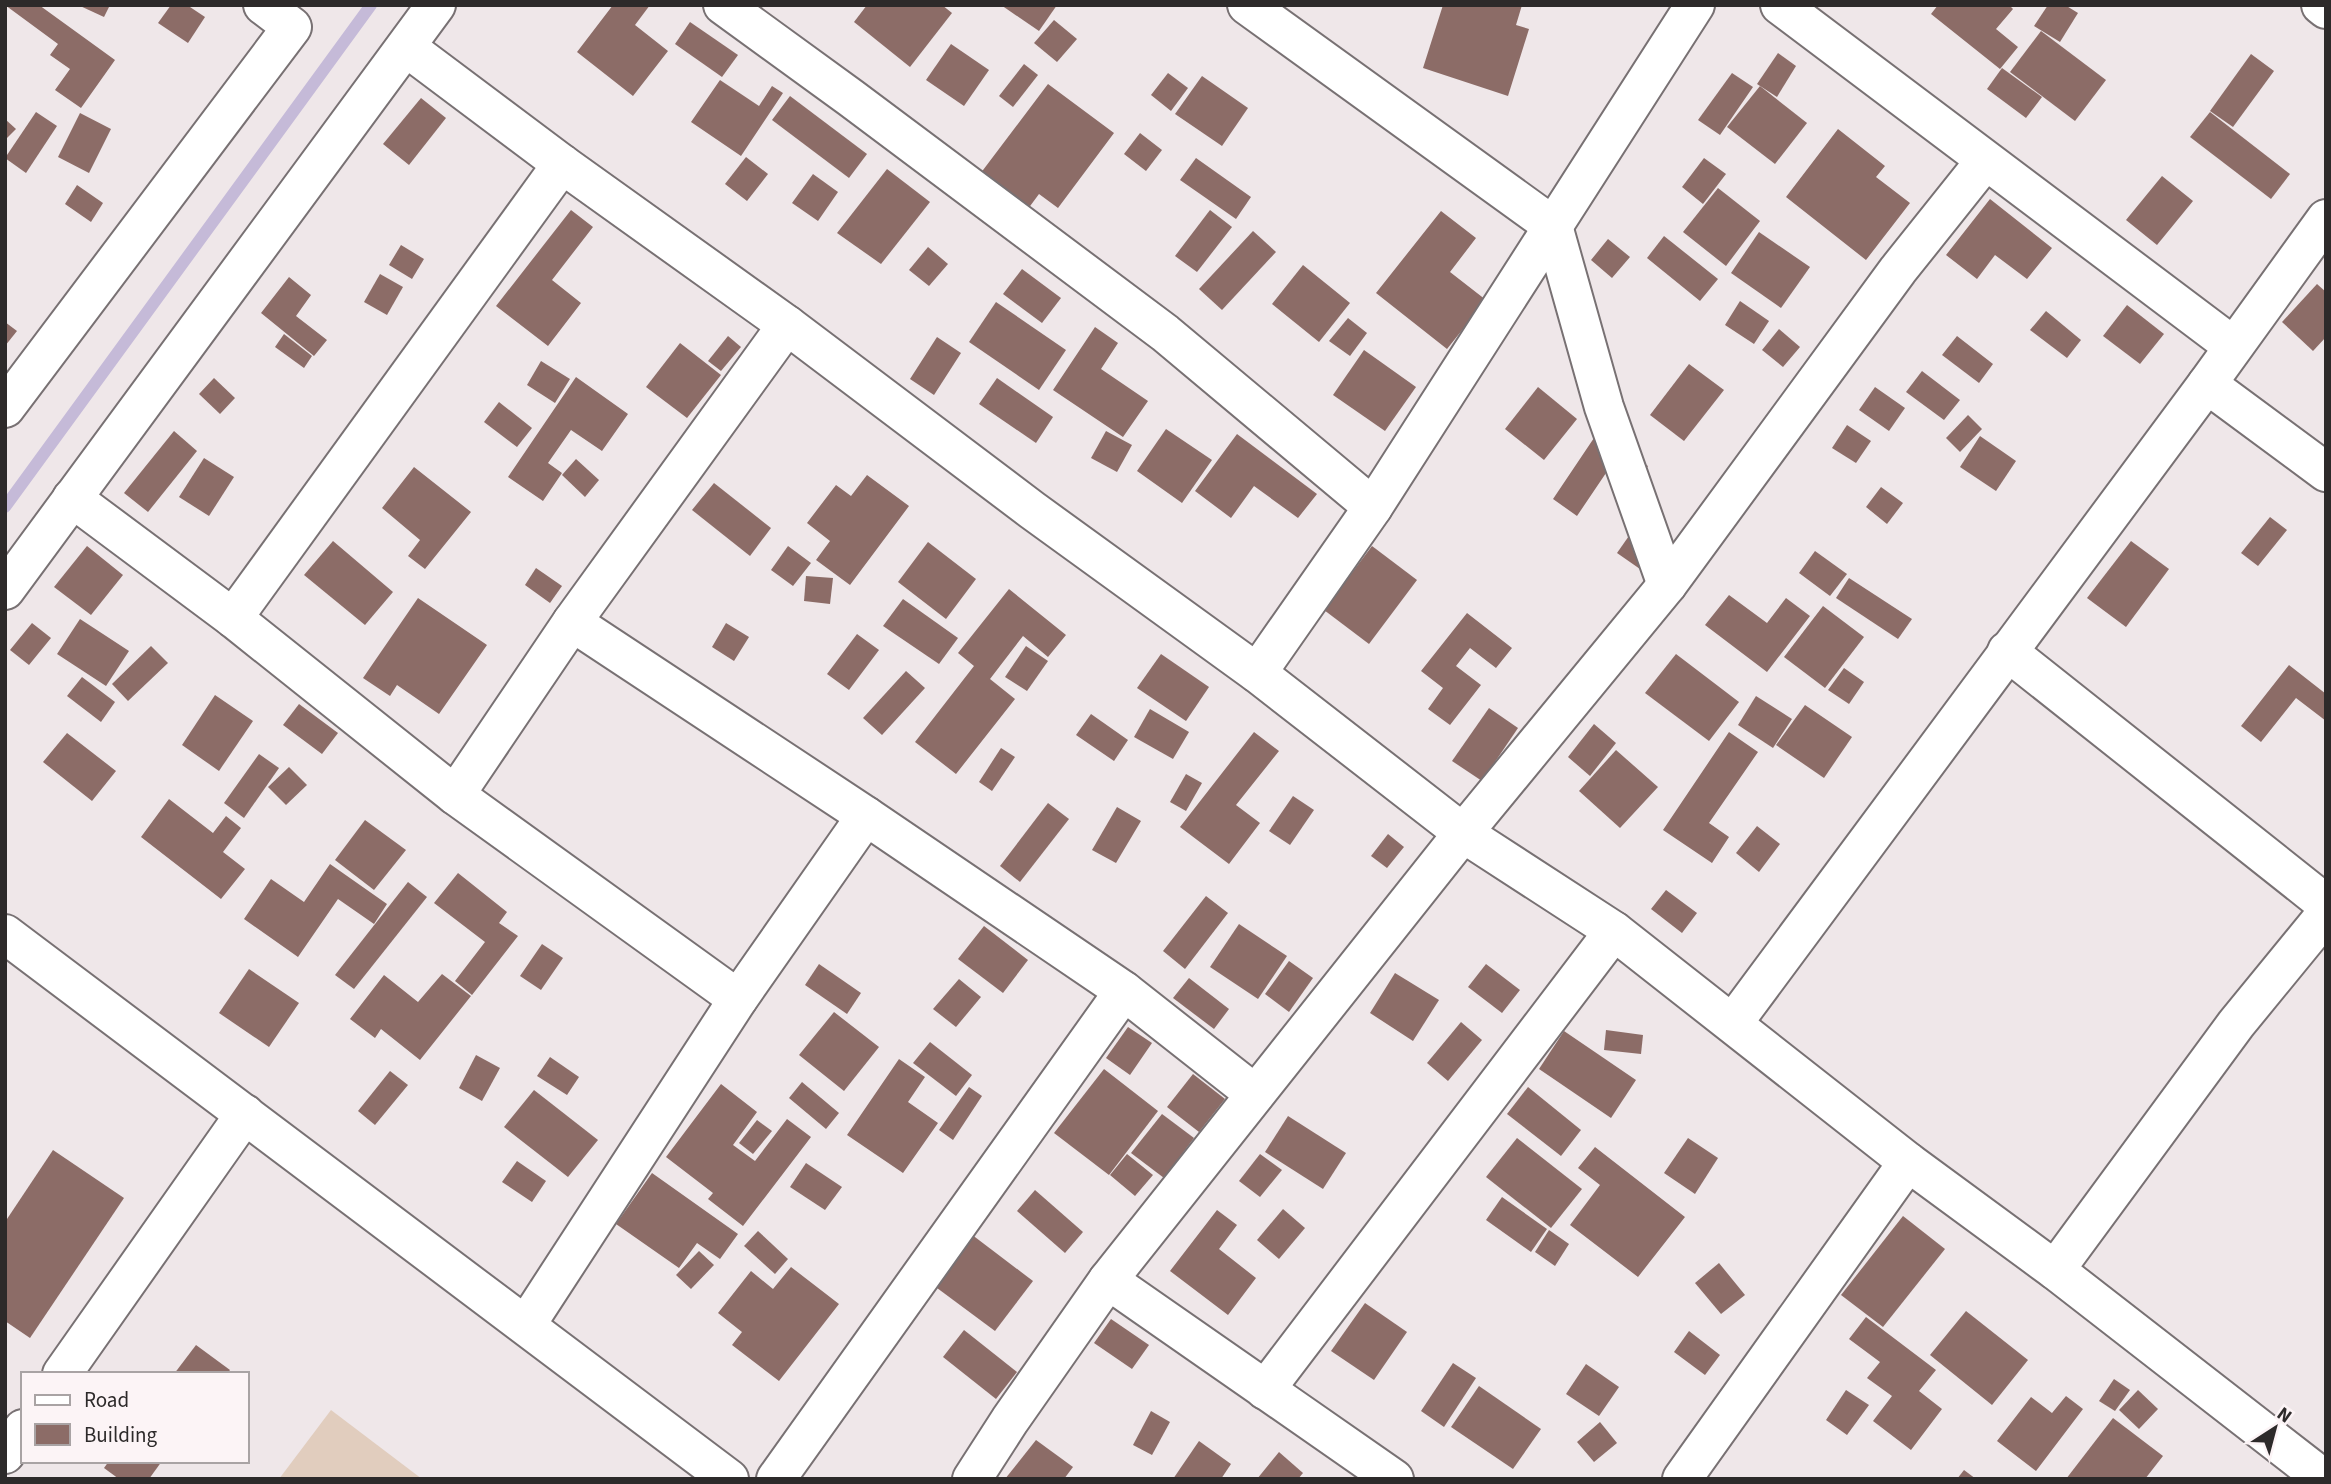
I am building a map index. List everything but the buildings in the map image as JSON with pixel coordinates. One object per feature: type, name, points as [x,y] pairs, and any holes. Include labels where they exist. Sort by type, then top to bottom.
[{"type":"street","points":[[5,590],[436,5]]},
{"type":"street","points":[[723,5],[1165,333],[1373,507]]},
{"type":"street","points":[[1247,5],[1553,226],[1604,407],[1667,585]]},
{"type":"street","points":[[1256,673],[1373,507],[1695,5]]},
{"type":"street","points":[[1780,5],[2233,346]]},
{"type":"street","points":[[2321,5],[2326,9]]},
{"type":"street","points":[[5,408],[288,12]]},
{"type":"street","points":[[406,47],[1256,673],[1464,833],[1614,931],[1908,1162],[2055,1270],[2324,1479]]},
{"type":"street","points":[[972,1479],[1108,1280],[1464,833],[1667,585],[1898,270],[1985,161]]},
{"type":"street","points":[[233,618],[562,164]]},
{"type":"street","points":[[1733,1024],[2326,219]]},
{"type":"street","points":[[456,795],[572,622],[787,325]]},
{"type":"street","points":[[2207,384],[2326,472]]},
{"type":"street","points":[[72,498],[233,618],[456,795],[738,999]]},
{"type":"street","points":[[572,622],[866,816],[1124,991],[1255,1094]]},
{"type":"street","points":[[2007,651],[2326,904]]},
{"type":"street","points":[[526,1325],[738,999],[866,816]]},
{"type":"street","points":[[2055,1270],[2236,1024],[2326,914]]},
{"type":"street","points":[[1265,1390],[1614,931]]},
{"type":"street","points":[[5,934],[729,1479]]},
{"type":"street","points":[[776,1479],[1124,991]]},
{"type":"street","points":[[63,1372],[245,1114]]},
{"type":"street","points":[[1682,1479],[1908,1162]]},
{"type":"street","points":[[1108,1280],[1394,1479]]},
{"type":"street","points":[[5,1454],[21,1432]]},
{"type":"shaded area","points":[[331,1410],[422,1479],[279,1479]]},
{"type":"waterway","points":[[5,507],[371,5]]}]
